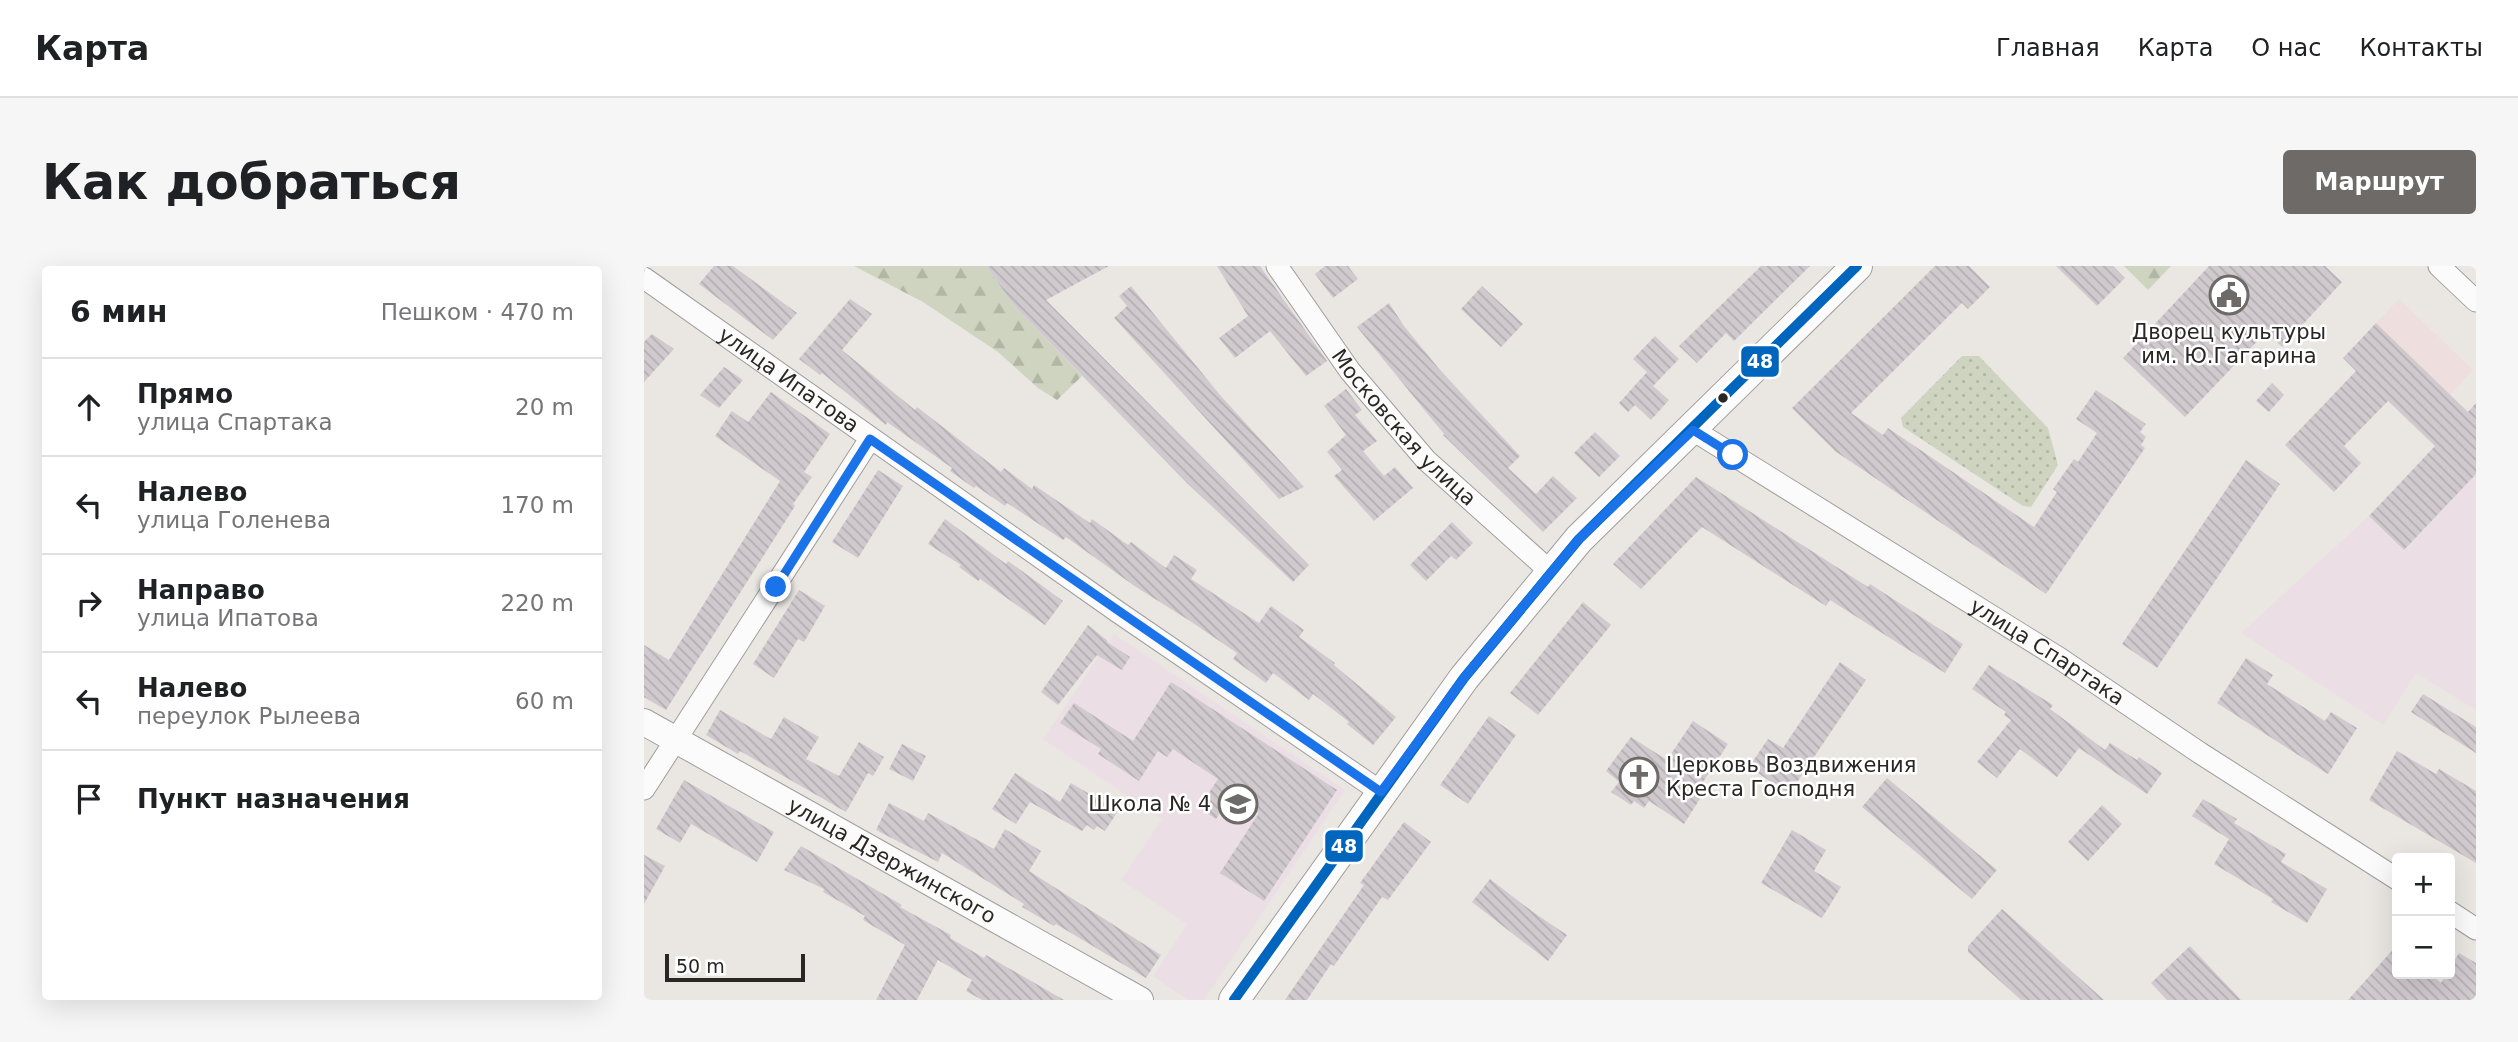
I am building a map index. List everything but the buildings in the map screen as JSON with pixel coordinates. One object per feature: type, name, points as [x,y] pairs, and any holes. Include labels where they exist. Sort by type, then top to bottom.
[{"type":"main road","points":[[1234,1000],[1464,678],[1551,572],[1598,520],[1693,430],[1857,266]]},
{"type":"street","name":"Московская улица","points":[[1276,266],[1350,371],[1426,460],[1551,572]]},
{"type":"street","points":[[2439,266],[2476,301]]},
{"type":"street","name":"улица Ипатова","points":[[644,278],[870,439],[1381,792]]},
{"type":"street","name":"улица Спартака","points":[[1693,430],[2059,658],[2200,753],[2392,876]]},
{"type":"street","points":[[644,789],[870,439]]},
{"type":"street","name":"улица Дзержинского","points":[[644,722],[1140,1000]]},
{"type":"street","points":[[2455,915],[2476,929]]},
{"type":"shaded area","points":[[2399,299],[2473,370],[2450,395],[2376,323]]},
{"type":"shaded area","points":[[2476,403],[2476,710],[2416,673],[2383,725],[2241,633],[2369,516]]},
{"type":"shaded area","name":"Школа № 4","points":[[1114,634],[1345,790],[1204,1000],[1188,1000],[1153,976],[1187,924],[1121,880],[1162,819],[1043,739]]},
{"type":"green space","points":[[854,266],[986,266],[1016,308],[1082,376],[1057,400],[1038,388],[998,352],[923,302]]},
{"type":"green space","points":[[2124,266],[2171,266],[2148,290]]},
{"type":"green space","points":[[1962,356],[1979,356],[2048,428],[2058,465],[2031,507],[2023,506],[1903,427],[1901,418]]},
{"type":"transit line","name":"48","points":[[1234,1000],[1464,678],[1579,539],[1857,266]]},
{"type":"place","name":"Дворец культуры им. Ю.Гагарина","points":[[2229,295]]},
{"type":"place","name":"Церковь Воздвижения Креста Господня","points":[[1639,777]]},
{"type":"place","name":"Школа № 4","points":[[1238,804]]},
{"type":"route","points":[[776,587],[870,439],[1381,792],[1464,678],[1579,539],[1607,510],[1693,430],[1733,455]]}]
